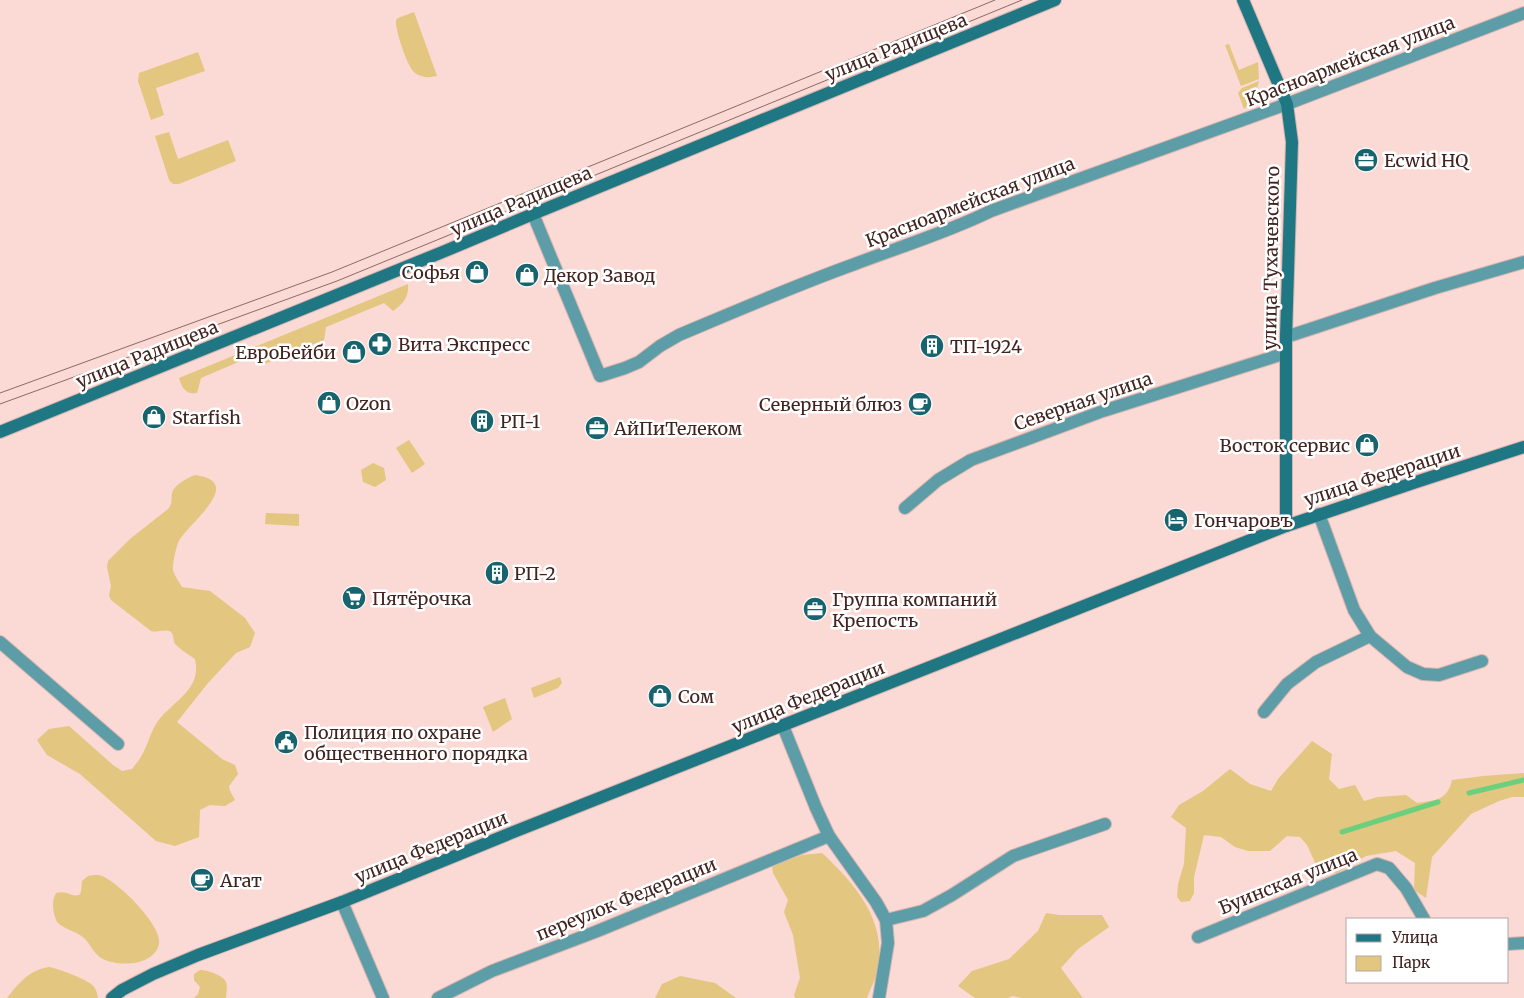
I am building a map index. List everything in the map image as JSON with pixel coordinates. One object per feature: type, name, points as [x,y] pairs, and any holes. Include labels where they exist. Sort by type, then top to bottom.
[{"type":"street","name":"улица Радищева","points":[[0,432],[666,161],[1055,0]]},
{"type":"street","name":"улица Тухачевского","points":[[1243,0],[1287,104],[1292,142],[1286,337],[1286,526]]},
{"type":"street","name":"Красноармейская улица","points":[[533,214],[600,376],[639,362],[660,346],[679,335],[852,265],[967,223],[991,211],[1287,104],[1524,13]]},
{"type":"street","points":[[1286,337],[1435,288],[1524,262]]},
{"type":"street","name":"Северная улица","points":[[905,508],[938,480],[971,460],[1103,410],[1286,353]]},
{"type":"street","name":"улица Федерации","points":[[112,998],[122,990],[153,974],[190,958],[342,902],[502,836],[1286,526],[1524,447]]},
{"type":"street","points":[[1319,514],[1354,610],[1370,636],[1407,667],[1423,674],[1439,675],[1482,661]]},
{"type":"street","points":[[1264,712],[1287,684],[1316,662],[1370,636]]},
{"type":"street","points":[[0,642],[118,744]]},
{"type":"street","points":[[783,726],[829,836],[876,902],[886,920],[888,943],[879,998]]},
{"type":"street","points":[[886,920],[923,911],[1013,856],[1105,824]]},
{"type":"street","name":"переулок Федерации","points":[[438,998],[492,971],[595,932],[829,836]]},
{"type":"street","name":"Буинская улица","points":[[1198,937],[1378,864],[1389,868],[1406,888],[1423,918]]},
{"type":"street","points":[[342,902],[383,998]]},
{"type":"street","points":[[1509,944],[1524,943]]},
{"type":"green space","points":[[414,12],[437,76],[425,77],[414,72],[402,48],[397,32],[396,20]]},
{"type":"green space","points":[[1229,44],[1239,70],[1258,62],[1259,79],[1241,86],[1225,45]]},
{"type":"green space","points":[[198,52],[205,71],[156,88],[164,115],[151,120],[138,81],[139,73]]},
{"type":"green space","points":[[1259,81],[1254,100],[1244,109],[1238,93],[1242,88]]},
{"type":"green space","points":[[169,132],[178,159],[228,140],[236,161],[179,184],[173,184],[169,180],[155,136]]},
{"type":"green space","points":[[408,284],[405,300],[393,311],[384,303],[326,327],[324,340],[262,365],[250,357],[201,378],[197,393],[187,392],[179,378]]},
{"type":"green space","points":[[409,440],[425,464],[412,473],[396,448]]},
{"type":"green space","points":[[373,463],[384,468],[386,480],[375,487],[363,482],[361,470]]},
{"type":"green space","points":[[195,475],[210,479],[216,486],[215,495],[209,506],[178,543],[173,568],[174,572],[182,587],[210,591],[245,618],[255,633],[250,647],[236,653],[208,683],[177,722],[222,759],[235,765],[238,774],[229,786],[235,800],[225,806],[210,805],[200,810],[199,837],[175,846],[156,841],[80,774],[47,755],[37,740],[49,729],[69,726],[113,765],[122,771],[132,769],[138,762],[158,721],[191,687],[196,670],[195,659],[175,644],[171,632],[166,630],[151,631],[111,600],[109,595],[111,586],[107,567],[108,561],[130,539],[168,509],[175,487]]},
{"type":"green space","points":[[266,513],[299,514],[299,526],[265,524]]},
{"type":"green space","points":[[560,677],[562,683],[558,688],[534,698],[531,688]]},
{"type":"green space","points":[[505,698],[512,719],[493,732],[483,707]]},
{"type":"green space","points":[[1312,741],[1332,754],[1329,779],[1339,789],[1355,785],[1364,801],[1378,797],[1406,795],[1417,803],[1430,801],[1444,796],[1452,780],[1524,773],[1524,797],[1512,797],[1499,801],[1471,814],[1432,857],[1426,898],[1414,890],[1415,863],[1396,851],[1366,856],[1337,873],[1318,869],[1307,845],[1300,837],[1287,836],[1270,851],[1248,851],[1235,847],[1221,837],[1204,835],[1194,877],[1194,893],[1190,901],[1181,902],[1177,897],[1178,884],[1184,864],[1186,828],[1171,817],[1179,805],[1203,791],[1230,769],[1250,784],[1271,791],[1278,779]]},
{"type":"green space","points":[[822,853],[857,890],[873,919],[878,935],[880,951],[878,969],[867,998],[795,998],[794,995],[800,978],[793,935],[784,912],[788,900],[773,873],[772,866],[802,855]]},
{"type":"green space","points":[[94,875],[109,880],[128,895],[147,916],[158,936],[159,944],[156,951],[150,957],[135,963],[110,962],[97,955],[83,937],[57,922],[53,908],[53,900],[56,893],[63,892],[79,895],[82,881],[88,876]]},
{"type":"green space","points":[[1046,913],[1059,915],[1102,915],[1109,927],[1078,949],[1061,968],[1083,998],[1021,998],[1013,996],[1008,998],[975,998],[958,986],[972,971],[1009,959],[1038,931]]},
{"type":"green space","points":[[49,967],[71,974],[87,982],[93,986],[98,998],[7,998],[20,982],[30,974]]},
{"type":"green space","points":[[200,970],[214,973],[224,979],[227,985],[226,998],[194,998],[198,994],[200,987],[194,980],[194,974]]},
{"type":"green space","points":[[680,976],[715,983],[736,998],[655,998],[662,984]]},
{"type":"waterway","points":[[1469,793],[1524,780]]},
{"type":"waterway","points":[[1342,832],[1438,802]]},
{"type":"tram line","points":[[0,393],[332,272],[995,0]]},
{"type":"tram line","points":[[0,404],[337,281],[1022,0]]},
{"type":"place","name":"Ecwid HQ","points":[[1366,160]]},
{"type":"place","name":"Софья","points":[[477,272]]},
{"type":"place","name":"Декор Завод","points":[[527,275]]},
{"type":"place","name":"Вита Экспресс","points":[[380,344]]},
{"type":"place","name":"ТП-1924","points":[[932,346]]},
{"type":"place","name":"ЕвроБейби","points":[[354,352]]},
{"type":"place","name":"Ozon","points":[[329,403]]},
{"type":"place","name":"Северный блюз","points":[[920,404]]},
{"type":"place","name":"Starfish","points":[[154,417]]},
{"type":"place","name":"РП-1","points":[[482,421]]},
{"type":"place","name":"АйПиТелеком","points":[[597,428]]},
{"type":"place","name":"Восток сервис","points":[[1367,445]]},
{"type":"place","name":"Гончаровъ","points":[[1176,520]]},
{"type":"place","name":"РП-2","points":[[497,573]]},
{"type":"place","name":"Пятёрочка","points":[[354,598]]},
{"type":"place","name":"Группа компаний Крепость","points":[[815,609]]},
{"type":"place","name":"Сом","points":[[660,696]]},
{"type":"place","name":"Полиция по охране общественного порядка","points":[[286,742]]},
{"type":"place","name":"Агат","points":[[202,880]]}]
